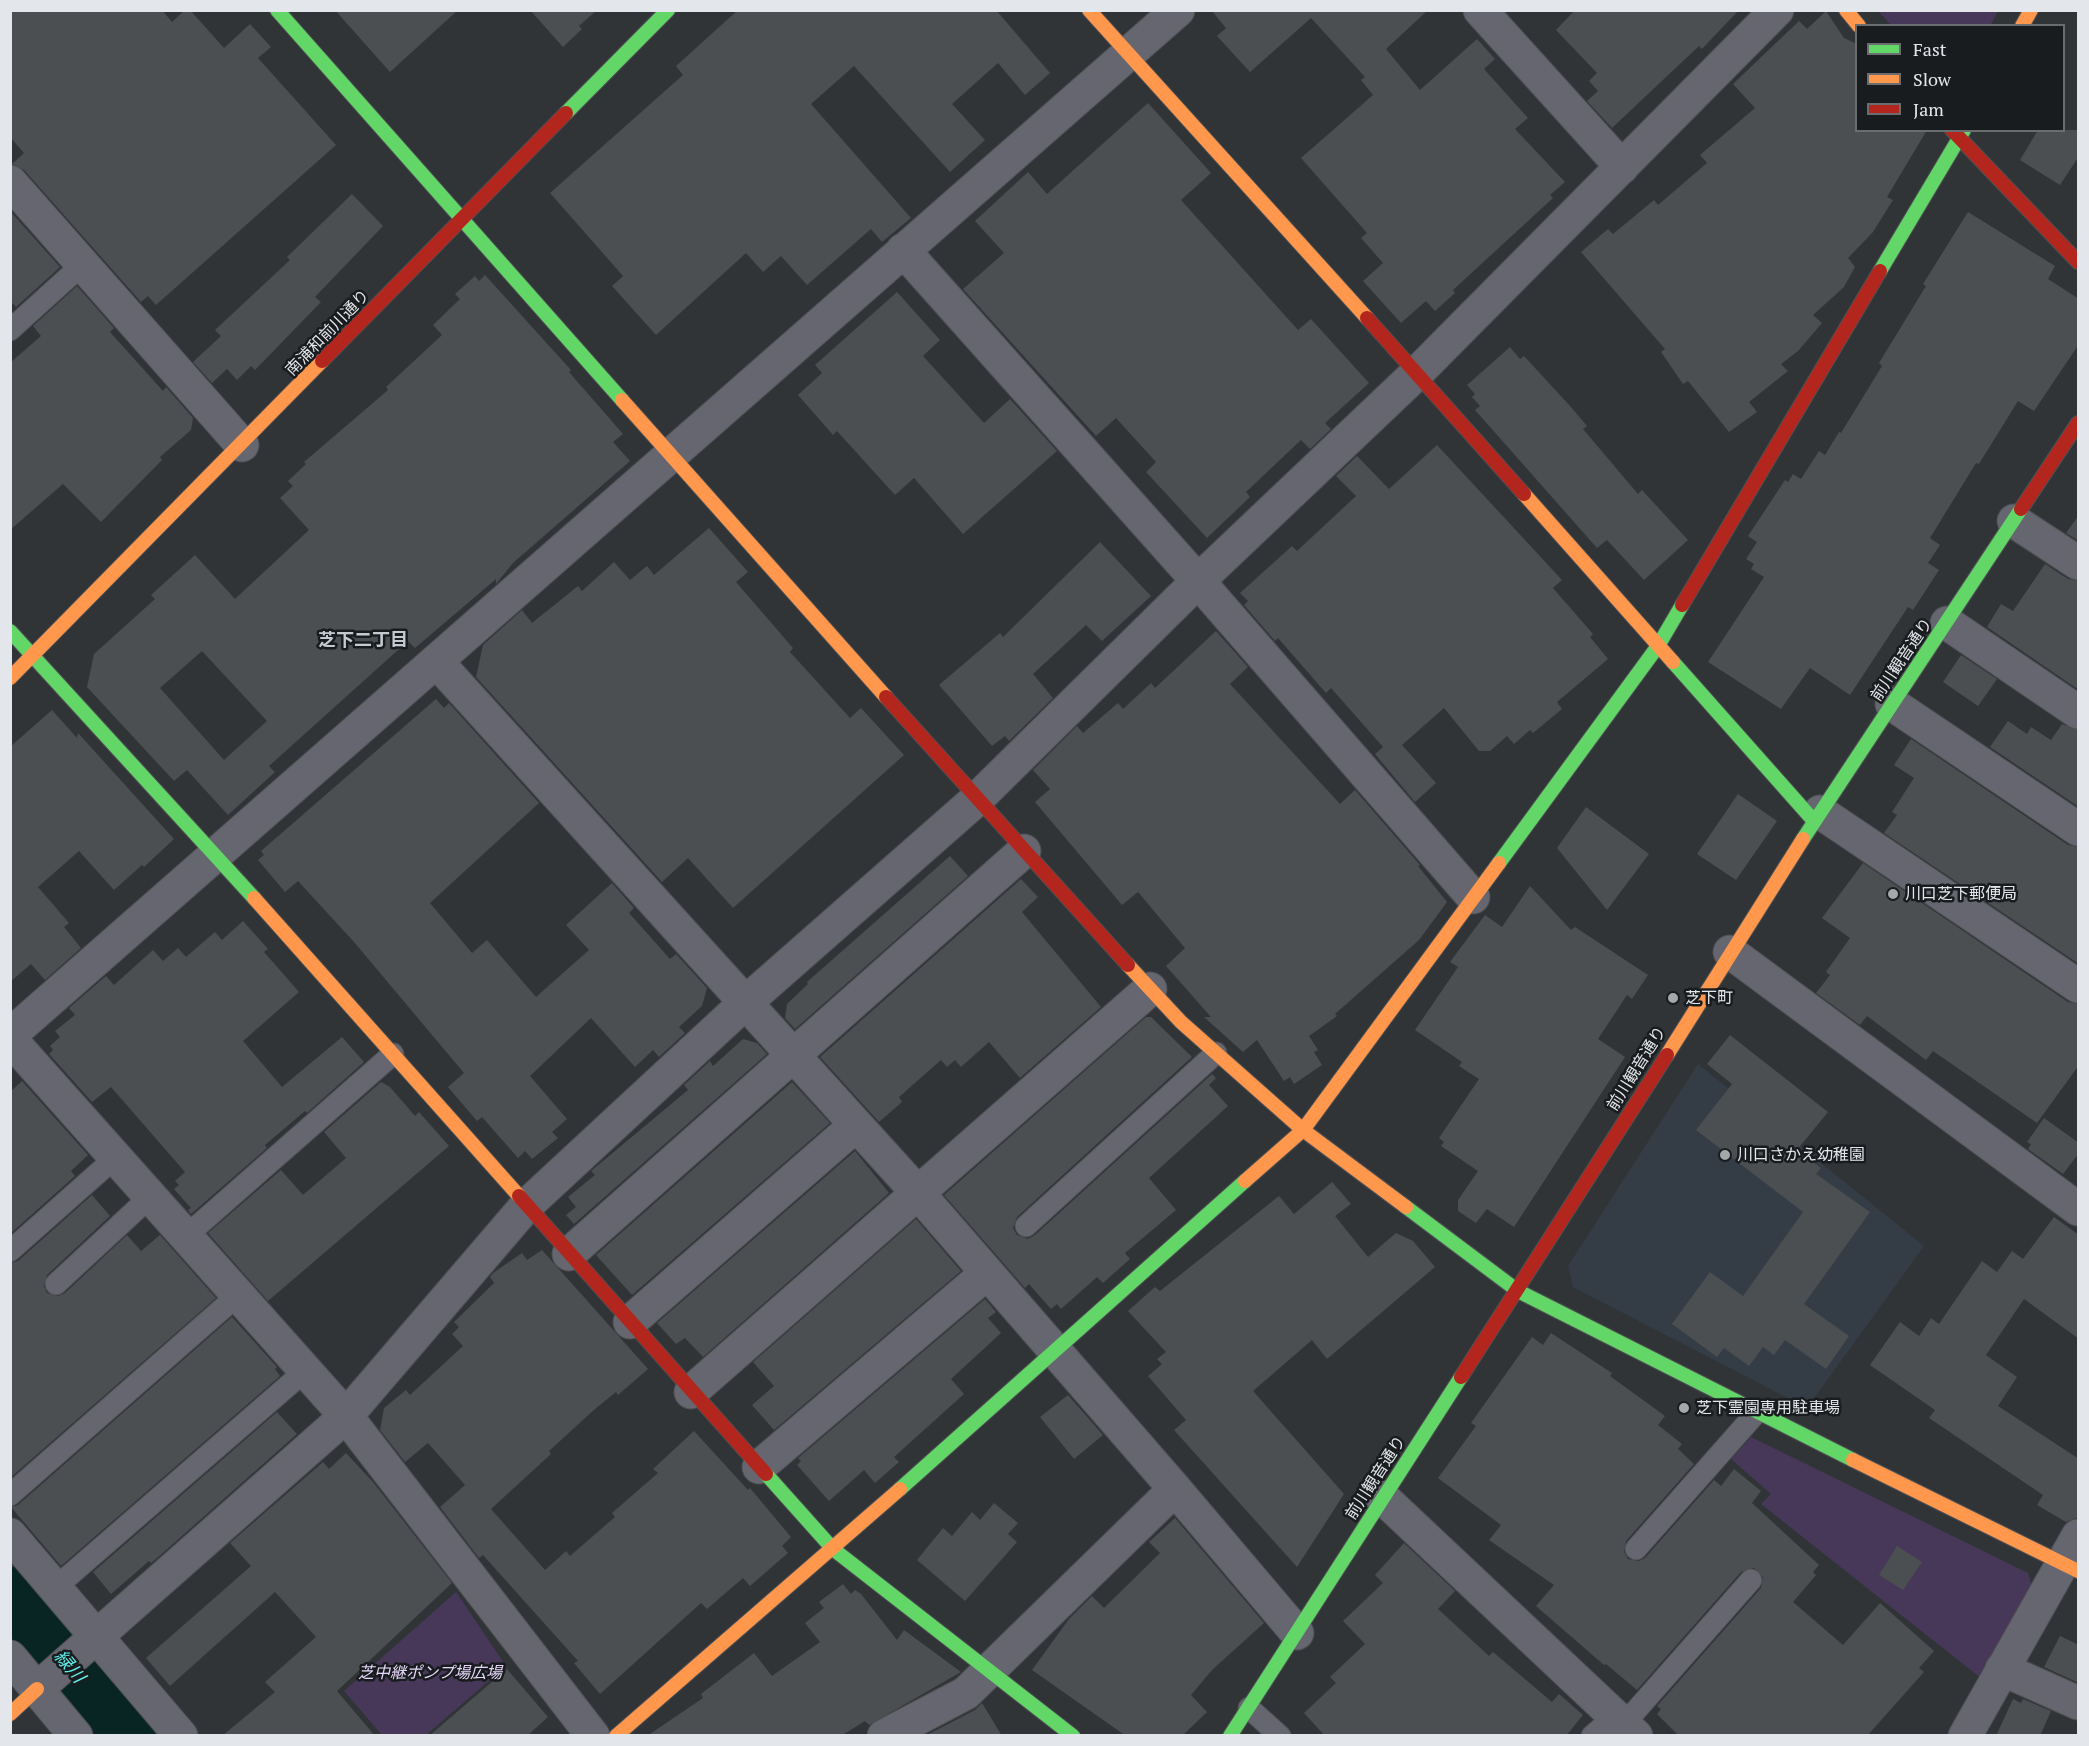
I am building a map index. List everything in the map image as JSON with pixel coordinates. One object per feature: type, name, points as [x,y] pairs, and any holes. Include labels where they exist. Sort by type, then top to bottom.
[{"type":"street","name":"南浦和前川通り","points":[[10,678],[668,10]]},
{"type":"street","points":[[1089,10],[1418,373],[1658,646],[1817,817],[2079,986]]},
{"type":"street","points":[[593,1736],[346,1416],[10,1037],[670,454],[1178,10]]},
{"type":"street","points":[[1480,10],[1622,167]]},
{"type":"street","points":[[10,1714],[346,1416],[526,1206],[745,1003],[977,799],[1198,581],[1418,373],[1777,10]]},
{"type":"street","points":[[1846,10],[1857,24]]},
{"type":"street","points":[[2023,24],[2031,10]]},
{"type":"street","points":[[286,13],[462,221],[1024,851],[1181,1022],[1303,1130],[1518,1291],[1757,1412],[2073,1556],[2002,1669],[1965,1736]]},
{"type":"street","points":[[616,1736],[833,1549],[1303,1130],[1658,646],[1958,133],[2079,262]]},
{"type":"street","points":[[10,182],[242,445]]},
{"type":"street","points":[[903,250],[1198,581],[1473,897]]},
{"type":"street","name":"前川観音通り","points":[[1230,1736],[1382,1497],[1518,1291],[1817,817],[2079,423]]},
{"type":"street","points":[[2014,521],[2079,563]]},
{"type":"street","points":[[1947,623],[2079,712]]},
{"type":"street","points":[[10,631],[217,856],[691,1392],[833,1549],[1073,1736]]},
{"type":"street","points":[[437,662],[918,1193],[1055,1353],[1175,1488],[1297,1633]]},
{"type":"street","points":[[1893,704],[2079,829]]},
{"type":"street","points":[[569,1254],[1024,851]]},
{"type":"street","points":[[1730,952],[2079,1209]]},
{"type":"street","points":[[691,1392],[1150,988]]},
{"type":"street","points":[[630,1323],[856,1125]]},
{"type":"street","points":[[759,1467],[987,1273]]},
{"type":"street","points":[[884,1736],[966,1693],[1175,1488]]},
{"type":"street","points":[[1382,1497],[1617,1728]]},
{"type":"street","points":[[10,1534],[182,1736]]},
{"type":"street","points":[[10,1657],[39,1688],[76,1736]]},
{"type":"street","points":[[2002,1669],[2079,1702]]},
{"type":"lane","points":[[10,330],[83,264]]},
{"type":"lane","points":[[1026,1226],[1216,1053]]},
{"type":"lane","points":[[186,1236],[393,1054]]},
{"type":"lane","points":[[10,1251],[116,1156]]},
{"type":"lane","points":[[56,1284],[151,1196]]},
{"type":"lane","points":[[10,1495],[238,1295]]},
{"type":"lane","points":[[56,1587],[305,1371]]},
{"type":"lane","points":[[1636,1549],[1757,1412]]},
{"type":"lane","points":[[1617,1728],[1751,1580]]},
{"type":"lane","points":[[1248,1708],[1280,1736]]},
{"type":"shaded area","name":"川口さかえ幼稚園","points":[[1698,1064],[1924,1246],[1807,1408],[1573,1287],[1568,1266]]},
{"type":"green space","points":[[1878,11],[1998,11],[1991,24],[1890,24]]},
{"type":"green space","points":[[1751,1437],[2028,1573],[2032,1587],[1982,1679],[1761,1504],[1771,1494],[1731,1459]]},
{"type":"green space","name":"芝中継ポンプ場広場","points":[[456,1592],[506,1666],[426,1735],[382,1735],[344,1691]]},
{"type":"building","points":[[10,10],[162,10],[172,22],[185,10],[190,10],[224,48],[250,24],[271,47],[258,58],[336,145],[156,305],[148,296],[141,302],[24,170],[12,164],[24,153],[10,137]]},
{"type":"building","points":[[335,10],[458,10],[390,72]]},
{"type":"building","points":[[530,10],[597,10],[579,26],[582,29],[563,47]]},
{"type":"building","points":[[738,10],[996,10],[1050,73],[1025,95],[998,63],[952,104],[985,140],[950,172],[854,66],[811,104],[911,218],[882,242],[871,229],[807,285],[781,256],[763,272],[746,253],[656,335],[612,286],[623,276],[550,193],[683,75],[676,66]]},
{"type":"building","points":[[1211,10],[1428,10],[1386,49],[1420,90],[1477,39],[1495,59],[1484,69],[1528,118],[1515,129],[1565,182],[1550,195],[1553,198],[1453,290],[1455,293],[1435,311],[1426,301],[1401,323],[1363,281],[1383,263],[1361,238],[1367,233],[1301,158],[1373,95],[1361,80],[1365,77],[1311,18],[1250,72],[1217,36],[1226,28]]},
{"type":"building","points":[[1575,10],[1739,10],[1702,49],[1699,46],[1612,128],[1587,101],[1598,91],[1589,81],[1597,73],[1556,30]]},
{"type":"building","points":[[1826,11],[1844,38],[1855,43],[1855,132],[1926,132],[1887,197],[1893,200],[1873,232],[1848,258],[1855,267],[1844,287],[1813,315],[1822,323],[1798,351],[1781,364],[1788,371],[1749,402],[1757,412],[1729,432],[1688,381],[1683,384],[1661,352],[1665,349],[1581,252],[1608,229],[1613,234],[1654,200],[1658,205],[1707,163],[1700,155],[1755,108],[1733,84],[1799,21],[1807,29]]},
{"type":"building","points":[[1148,103],[1211,173],[1181,200],[1298,330],[1311,319],[1369,383],[1325,423],[1331,429],[1310,449],[1301,440],[1246,492],[1250,497],[1207,538],[1146,472],[1156,462],[1116,418],[1096,436],[963,289],[1004,253],[975,221],[1028,172],[1047,194]]},
{"type":"building","points":[[2079,130],[2079,156],[2060,185],[2020,160],[2037,132]]},
{"type":"building","points":[[352,194],[383,226],[315,297],[321,302],[255,370],[251,366],[237,380],[227,369],[212,383],[193,362],[221,336],[215,330],[290,260],[287,257]]},
{"type":"building","points":[[10,211],[60,267],[16,307],[10,301]]},
{"type":"building","points":[[1968,212],[2055,266],[2048,279],[2079,299],[2079,344],[2034,411],[2018,401],[1979,464],[1976,463],[1930,538],[1940,545],[1928,563],[1939,570],[1913,610],[1908,607],[1850,695],[1810,668],[1781,709],[1708,662],[1764,577],[1751,569],[1754,564],[1746,559],[1757,542],[1748,536],[1785,480],[1788,482],[1793,474],[1801,479],[1819,451],[1825,455],[1839,432],[1841,433],[1882,366],[1879,363],[1926,286],[1923,284]]},
{"type":"building","points":[[485,275],[571,370],[569,372],[623,434],[613,442],[630,461],[513,563],[496,584],[496,579],[415,648],[408,641],[269,766],[275,772],[228,815],[187,770],[174,781],[87,687],[94,654],[155,599],[151,595],[195,555],[235,599],[309,530],[280,498],[293,486],[288,481],[306,464],[304,462],[388,390],[386,387],[442,335],[433,325],[460,299],[455,294],[475,276],[479,281]],"holes":[[[202,651],[267,721],[224,760],[160,688]]]},
{"type":"building","points":[[77,286],[114,328],[110,332],[163,391],[166,387],[193,418],[191,430],[160,457],[162,460],[101,522],[63,484],[10,530],[10,363],[41,336],[33,326]]},
{"type":"building","points":[[897,292],[940,340],[923,356],[984,423],[1010,399],[1057,451],[963,534],[914,478],[895,495],[837,431],[833,435],[798,395],[822,373],[815,365]]},
{"type":"building","points":[[1510,347],[1520,359],[1524,356],[1570,406],[1587,426],[1583,429],[1638,494],[1642,490],[1688,540],[1644,580],[1607,540],[1597,548],[1475,410],[1480,406],[1472,397],[1475,394],[1467,385]]},
{"type":"building","points":[[1437,445],[1562,580],[1553,588],[1593,634],[1590,637],[1608,659],[1557,702],[1562,709],[1533,733],[1530,730],[1514,744],[1507,736],[1490,751],[1479,751],[1444,708],[1402,745],[1436,783],[1415,802],[1375,754],[1383,747],[1331,688],[1326,693],[1278,638],[1275,641],[1244,605],[1248,601],[1240,593],[1292,546],[1297,551],[1356,496],[1336,476],[1357,456],[1389,489]]},
{"type":"building","points":[[2079,515],[2079,541],[2066,533]]},
{"type":"building","points":[[709,528],[748,572],[736,582],[793,648],[790,652],[850,718],[861,708],[904,755],[733,908],[688,858],[662,882],[476,677],[483,645],[522,610],[532,623],[578,586],[582,591],[614,562],[630,580],[647,566],[654,575]]},
{"type":"building","points":[[1100,542],[1151,596],[1102,641],[1086,625],[1033,674],[1053,698],[1009,741],[1005,736],[992,746],[939,685],[1000,633],[1003,637]]},
{"type":"building","points":[[2045,564],[2068,579],[2079,581],[2079,690],[1987,627],[2001,604],[2013,611]]},
{"type":"building","points":[[1216,631],[1248,667],[1230,684],[1340,804],[1355,790],[1420,865],[1418,866],[1447,902],[1419,940],[1335,1014],[1337,1016],[1309,1036],[1318,1050],[1314,1052],[1322,1065],[1294,1084],[1290,1077],[1284,1081],[1257,1040],[1243,1052],[1204,1017],[1211,1017],[1166,966],[1185,948],[1138,892],[1122,905],[1035,802],[1050,789],[1033,770],[1077,726],[1083,733],[1118,703],[1123,709],[1151,683],[1155,688]]},
{"type":"building","points":[[1961,655],[1997,679],[1978,706],[1943,682]]},
{"type":"building","points":[[436,699],[444,708],[449,703],[539,803],[430,903],[472,953],[487,940],[536,997],[589,950],[566,925],[612,883],[634,908],[629,913],[670,959],[676,954],[707,988],[702,1006],[679,1027],[685,1033],[659,1057],[653,1050],[635,1067],[591,1018],[530,1076],[567,1119],[552,1132],[558,1138],[532,1159],[525,1151],[518,1158],[482,1117],[477,1121],[448,1087],[464,1073],[354,942],[298,881],[285,892],[258,860],[264,855],[261,851]]},
{"type":"building","points":[[52,710],[77,738],[78,733],[174,839],[144,867],[142,865],[114,890],[79,851],[38,887],[69,923],[64,927],[81,948],[45,980],[31,964],[10,982],[10,747]]},
{"type":"building","points":[[2008,721],[2027,734],[2031,727],[2051,740],[2062,724],[2079,730],[2079,807],[1990,747]]},
{"type":"building","points":[[1911,739],[2068,845],[2079,847],[2079,964],[1884,833],[1897,815],[1892,812],[1914,778],[1894,765]]},
{"type":"building","points":[[1738,794],[1777,821],[1736,880],[1697,854]]},
{"type":"building","points":[[1586,807],[1649,854],[1607,910],[1557,848]]},
{"type":"building","points":[[950,856],[968,876],[795,1029],[785,1018],[787,1004],[808,984],[807,982]]},
{"type":"building","points":[[1863,863],[2068,1002],[2079,1004],[2079,1065],[2037,1123],[1933,1051],[1926,1060],[1867,1016],[1860,1025],[1816,993],[1830,975],[1826,972],[1850,938],[1822,918]]},
{"type":"building","points":[[1021,879],[1038,897],[1022,912],[1101,1007],[1020,1078],[989,1042],[961,1067],[955,1060],[947,1067],[941,1060],[899,1097],[902,1102],[879,1122],[820,1057]]},
{"type":"building","points":[[1530,886],[1571,930],[1575,927],[1648,975],[1632,999],[1627,995],[1598,1039],[1625,1057],[1514,1227],[1487,1209],[1476,1223],[1458,1211],[1458,1200],[1478,1171],[1441,1146],[1444,1142],[1439,1138],[1479,1079],[1459,1066],[1462,1062],[1415,1030],[1458,967],[1450,962],[1485,915],[1502,927]]},
{"type":"building","points":[[243,921],[268,949],[264,952],[299,992],[243,1041],[282,1087],[342,1037],[364,1062],[307,1113],[305,1111],[265,1145],[267,1148],[191,1214],[188,1210],[191,1208],[174,1189],[179,1185],[175,1181],[185,1172],[111,1087],[92,1102],[49,1054],[53,1050],[50,1046],[60,1037],[55,1031],[75,1015],[69,1008],[106,976],[114,985],[153,950],[163,961],[178,948],[186,957],[215,932],[222,940]]},
{"type":"building","points":[[1146,1017],[1151,1017],[1192,1057],[1017,1217],[1013,1228],[1017,1235],[1028,1239],[1035,1235],[1212,1074],[1216,1078],[1209,1085],[1228,1106],[1149,1178],[1176,1210],[1125,1253],[1130,1259],[1103,1283],[1097,1277],[1061,1309],[1057,1304],[1051,1309],[1029,1284],[1025,1288],[944,1195]]},
{"type":"building","points":[[1730,1035],[1828,1112],[1797,1150],[1821,1168],[1816,1174],[1870,1212],[1804,1304],[1849,1336],[1826,1369],[1785,1340],[1774,1355],[1763,1347],[1749,1366],[1724,1348],[1717,1357],[1672,1324],[1710,1272],[1743,1296],[1803,1212],[1696,1130],[1732,1084],[1707,1064]]},
{"type":"building","points":[[743,1039],[757,1043],[767,1054],[574,1224],[566,1215],[576,1207],[568,1197],[595,1175],[591,1171],[688,1090],[684,1085],[710,1061],[713,1066]]},
{"type":"building","points":[[22,1081],[88,1155],[71,1171],[75,1176],[10,1234],[10,1092]]},
{"type":"building","points":[[381,1082],[390,1087],[415,1116],[419,1112],[449,1146],[268,1301],[208,1233],[281,1170],[303,1195],[346,1158],[324,1132]]},
{"type":"building","points":[[792,1082],[830,1123],[632,1295],[596,1255]]},
{"type":"building","points":[[2044,1118],[2079,1143],[2079,1153],[2063,1174],[2028,1149],[2031,1144],[2027,1142]]},
{"type":"building","points":[[855,1151],[889,1193],[703,1357],[685,1338],[676,1344],[657,1323]]},
{"type":"building","points":[[1332,1182],[1351,1204],[1335,1216],[1368,1257],[1396,1233],[1413,1241],[1435,1267],[1327,1359],[1312,1340],[1253,1391],[1344,1494],[1297,1567],[1174,1430],[1186,1420],[1148,1376],[1162,1364],[1157,1359],[1166,1352],[1128,1311],[1155,1287],[1160,1291],[1279,1196],[1294,1214]]},
{"type":"building","points":[[92,1195],[110,1216],[47,1275],[44,1286],[47,1293],[58,1296],[65,1293],[127,1235],[141,1251],[160,1235],[216,1298],[10,1478],[10,1263],[18,1261]]},
{"type":"building","points":[[2054,1217],[2079,1235],[2079,1339],[2024,1299],[1986,1355],[2017,1377],[1998,1406],[2079,1459],[2079,1517],[2066,1522],[2037,1505],[2043,1495],[1929,1418],[1935,1410],[1870,1365],[1900,1322],[1919,1336],[1931,1318],[1939,1324],[1982,1261],[1997,1272],[2012,1251],[2023,1259]]},
{"type":"building","points":[[916,1219],[961,1271],[774,1430],[752,1405],[774,1386],[753,1362]]},
{"type":"building","points":[[542,1250],[648,1369],[618,1395],[616,1392],[595,1409],[549,1451],[551,1454],[491,1509],[545,1570],[566,1551],[570,1556],[615,1517],[612,1513],[658,1473],[653,1469],[694,1431],[748,1490],[750,1488],[791,1537],[782,1546],[788,1553],[750,1586],[743,1578],[707,1609],[701,1603],[600,1694],[574,1663],[578,1661],[483,1555],[479,1558],[440,1507],[465,1485],[428,1443],[405,1462],[380,1430],[384,1408],[406,1390],[410,1395],[463,1346],[452,1334],[459,1327],[454,1322],[494,1283],[490,1277],[493,1273],[522,1253],[527,1260]]},
{"type":"building","points":[[985,1299],[996,1312],[988,1318],[1001,1333],[951,1379],[964,1394],[894,1457],[899,1462],[875,1483],[864,1470],[829,1501],[797,1465],[801,1461],[798,1458]]},
{"type":"building","points":[[232,1317],[277,1367],[275,1369],[280,1376],[61,1566],[11,1507],[18,1505]]},
{"type":"building","points":[[1551,1333],[1612,1373],[1610,1376],[1665,1416],[1658,1425],[1682,1444],[1678,1449],[1694,1464],[1626,1541],[1624,1552],[1628,1559],[1639,1561],[1645,1558],[1714,1480],[1721,1486],[1734,1469],[1761,1491],[1752,1503],[1819,1565],[1813,1572],[1816,1575],[1793,1602],[1843,1645],[1880,1603],[1934,1651],[1919,1668],[1924,1672],[1867,1736],[1679,1736],[1657,1714],[1661,1709],[1657,1706],[1761,1588],[1763,1577],[1754,1568],[1741,1572],[1637,1690],[1606,1664],[1604,1665],[1536,1606],[1554,1585],[1489,1540],[1501,1525],[1438,1478],[1476,1426],[1471,1423],[1532,1337],[1543,1345]]},
{"type":"building","points":[[1068,1395],[1103,1435],[1074,1459],[1040,1417]]},
{"type":"building","points":[[277,1412],[297,1434],[156,1559],[151,1563],[149,1561],[111,1594],[93,1572]]},
{"type":"building","points":[[346,1453],[373,1482],[452,1583],[337,1691],[375,1736],[222,1736],[275,1692],[265,1682],[316,1637],[275,1592],[170,1686],[146,1658],[251,1566],[230,1543],[323,1462],[329,1469]]},
{"type":"building","points":[[994,1503],[1018,1523],[1008,1534],[1017,1542],[965,1601],[917,1560],[943,1528],[952,1536],[972,1512],[980,1520]]},
{"type":"building","points":[[1175,1518],[1264,1623],[1212,1670],[1191,1695],[1207,1712],[1182,1736],[1126,1736],[1032,1670],[1069,1619],[1092,1596],[1104,1608],[1160,1553],[1149,1542]]},
{"type":"building","points":[[1404,1543],[1455,1591],[1438,1609],[1489,1656],[1493,1652],[1552,1702],[1559,1694],[1583,1715],[1566,1736],[1325,1736],[1304,1713],[1336,1683],[1330,1677],[1365,1644],[1343,1621],[1383,1583],[1375,1575]]},
{"type":"building","points":[[1897,1546],[1922,1562],[1903,1590],[1879,1575]]},
{"type":"building","points":[[843,1584],[851,1594],[855,1590],[861,1594],[897,1640],[904,1630],[961,1672],[869,1725],[865,1721],[841,1736],[647,1736],[703,1698],[701,1694],[754,1653],[772,1676],[820,1642],[805,1623],[824,1608],[819,1602]]},
{"type":"building","points":[[2060,1636],[2079,1645],[2079,1683],[2044,1667]]},
{"type":"building","points":[[507,1669],[548,1717],[527,1736],[429,1736]]},
{"type":"building","points":[[2013,1699],[2021,1703],[2023,1699],[2051,1711],[2040,1736],[1996,1736]]},
{"type":"building","points":[[982,1703],[1002,1736],[925,1736],[975,1710]]},
{"type":"waterway","name":"緑川","points":[[10,1598],[127,1736]]},
{"type":"traffic: fast","points":[[277,10],[622,400]]},
{"type":"traffic: fast","points":[[566,113],[668,10]]},
{"type":"traffic: fast","points":[[1880,271],[1963,132]]},
{"type":"traffic: fast","points":[[1803,839],[2021,509]]},
{"type":"traffic: fast","points":[[1499,863],[1658,646],[1682,605]]},
{"type":"traffic: fast","points":[[10,631],[254,898]]},
{"type":"traffic: fast","points":[[1673,662],[1814,821]]},
{"type":"traffic: fast","points":[[900,1489],[1245,1181]]},
{"type":"traffic: fast","points":[[1406,1207],[1518,1291],[1853,1460]]},
{"type":"traffic: fast","points":[[1230,1736],[1461,1377]]},
{"type":"traffic: fast","points":[[766,1474],[833,1549],[1073,1736]]},
{"type":"traffic: slow","points":[[1089,10],[1367,318]]},
{"type":"traffic: slow","points":[[1846,10],[1857,24]]},
{"type":"traffic: slow","points":[[2023,24],[2031,10]]},
{"type":"traffic: slow","points":[[10,678],[322,361]]},
{"type":"traffic: slow","points":[[622,400],[886,697]]},
{"type":"traffic: slow","points":[[1524,494],[1673,662]]},
{"type":"traffic: slow","points":[[1667,1055],[1803,839]]},
{"type":"traffic: slow","points":[[1245,1181],[1303,1130],[1499,863]]},
{"type":"traffic: slow","points":[[254,898],[519,1196]]},
{"type":"traffic: slow","points":[[1128,965],[1181,1022],[1303,1130],[1406,1207]]},
{"type":"traffic: slow","points":[[1853,1460],[2078,1571]]},
{"type":"traffic: slow","points":[[616,1736],[900,1489]]},
{"type":"traffic: slow","points":[[10,1714],[37,1689]]},
{"type":"traffic: jam","points":[[322,361],[566,113]]},
{"type":"traffic: jam","points":[[1954,132],[2078,262]]},
{"type":"traffic: jam","points":[[1682,605],[1880,271]]},
{"type":"traffic: jam","points":[[1367,318],[1524,494]]},
{"type":"traffic: jam","points":[[2021,509],[2078,423]]},
{"type":"traffic: jam","points":[[886,697],[1128,965]]},
{"type":"traffic: jam","points":[[1461,1377],[1667,1055]]},
{"type":"traffic: jam","points":[[519,1196],[766,1474]]},
{"type":"place","name":"川口芝下郵便局","points":[[1893,894]]},
{"type":"place","name":"芝下町","points":[[1673,998]]},
{"type":"place","name":"川口さかえ幼稚園","points":[[1725,1155]]},
{"type":"place","name":"芝下霊園専用駐車場","points":[[1684,1408]]},
{"type":"district","name":"芝下二丁目","points":[[363,641]]}]
